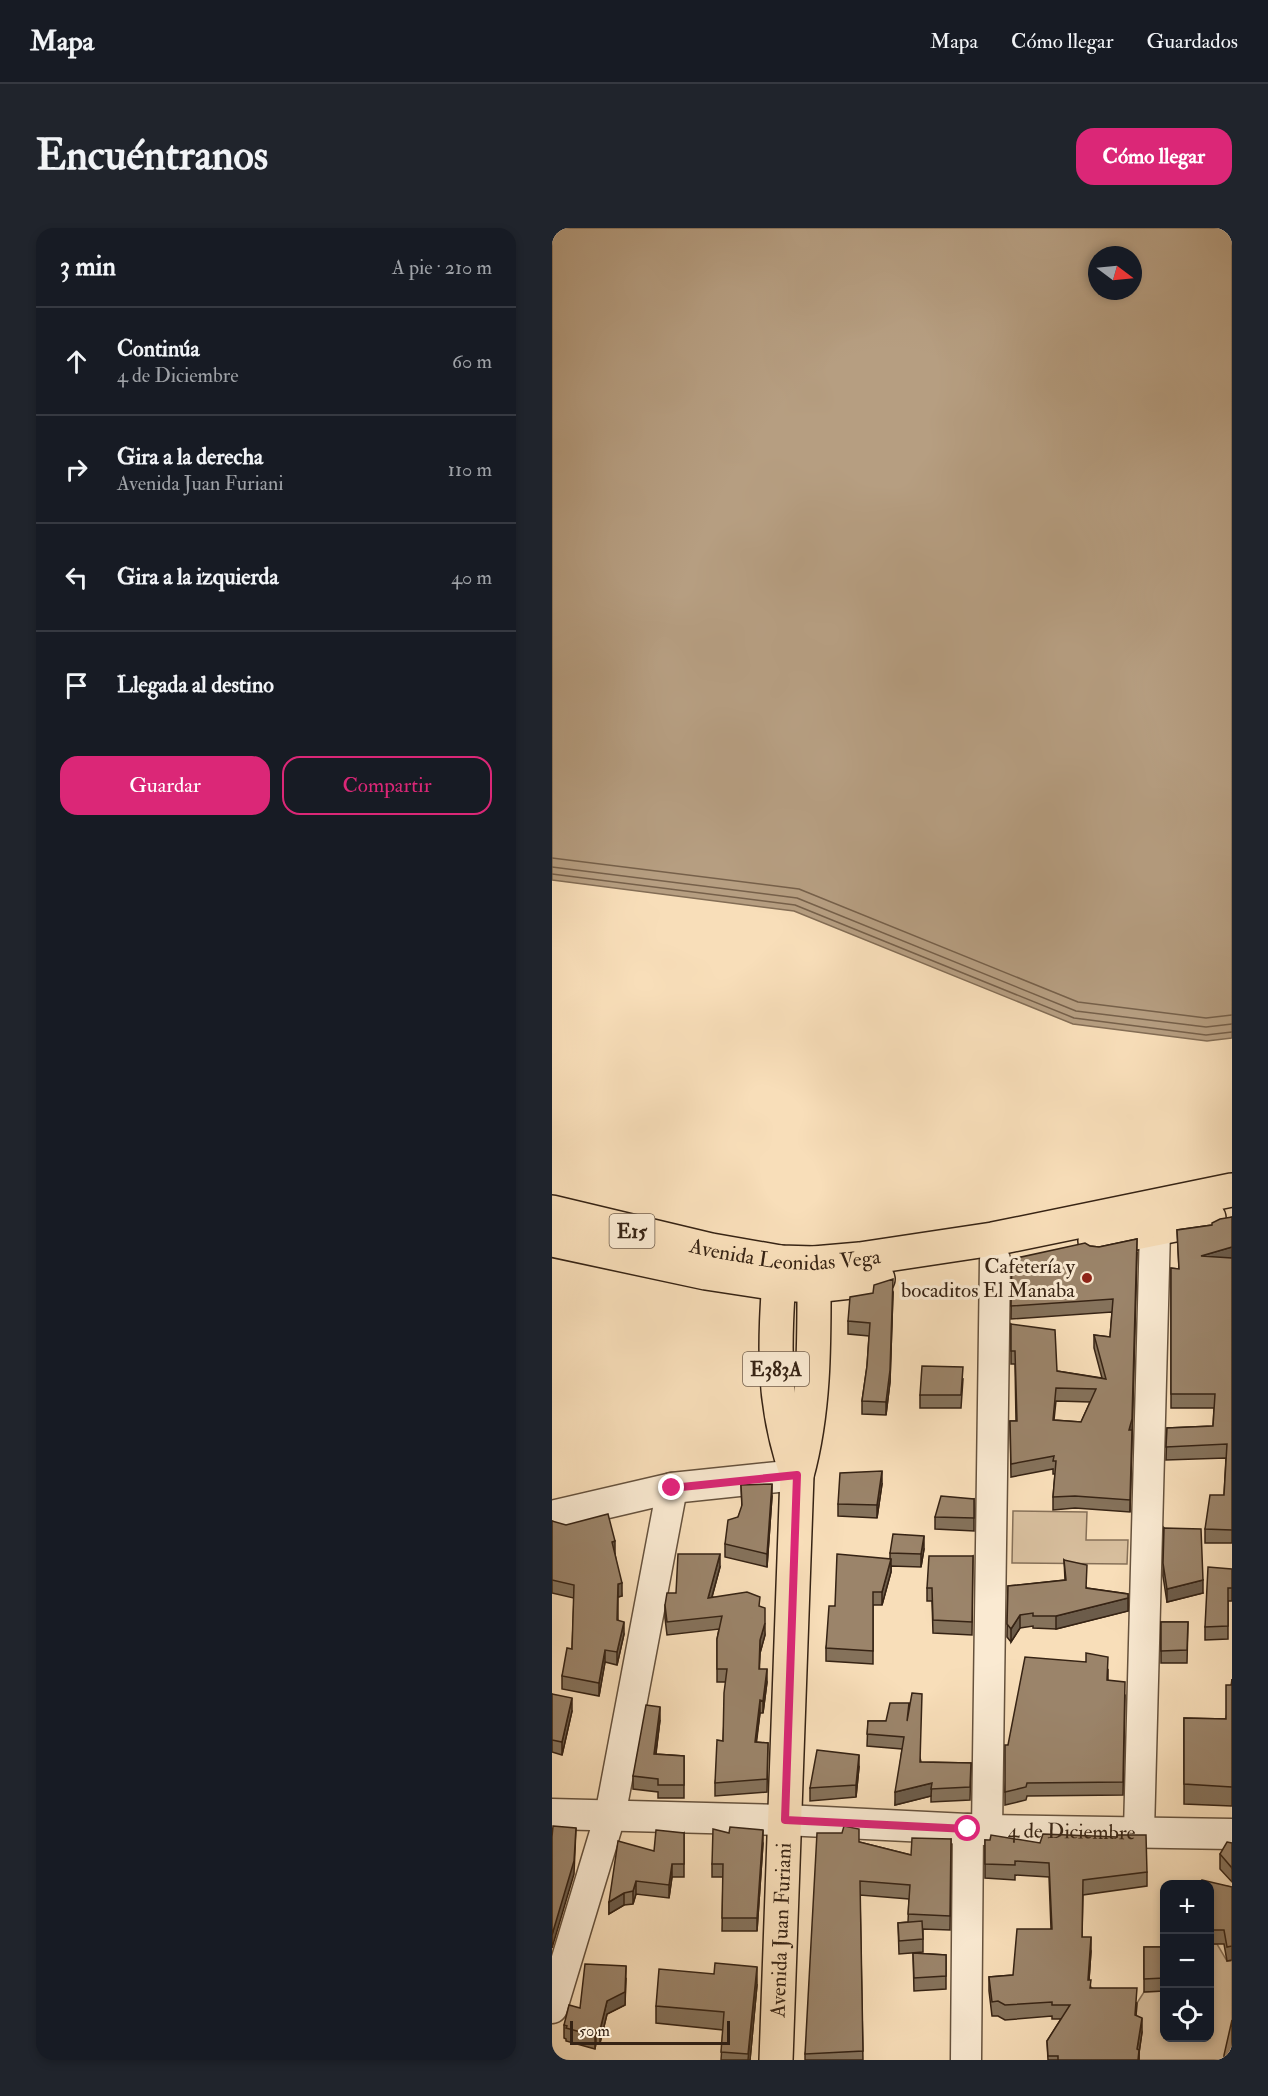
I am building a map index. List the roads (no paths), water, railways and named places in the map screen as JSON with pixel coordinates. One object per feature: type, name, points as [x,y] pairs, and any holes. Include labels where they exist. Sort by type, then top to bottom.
[{"type":"main road","name":"Avenida Leonidas Vega","points":[[814,1274],[860,1259],[993,1239],[1232,1190]]},
{"type":"main road","name":"Avenida Leonidas Vega","points":[[552,1212],[711,1250],[779,1273]]},
{"type":"main road","name":"Avenida Leonidas Vega","points":[[552,1240],[706,1273],[814,1274],[859,1282],[995,1260],[1232,1213]]},
{"type":"main road","name":"Avenida Juan Furiani","points":[[779,1273],[776,1336],[778,1402],[783,1433],[797,1475]]},
{"type":"main road","name":"Avenida Juan Furiani","points":[[776,2060],[797,1475],[809,1422],[814,1338],[814,1274]]},
{"type":"street","points":[[1139,1831],[1155,1230]]},
{"type":"street","points":[[966,2060],[978,1829],[995,1260]]},
{"type":"street","points":[[552,1516],[672,1488],[797,1475]]},
{"type":"street","points":[[552,2008],[610,1816],[672,1488]]},
{"type":"street","name":"4 de Diciembre","points":[[552,1814],[785,1820],[978,1829],[1232,1834]]},
{"type":"water","points":[[552,228],[1232,228],[1232,1038],[1207,1041],[1073,1024],[794,911],[552,880]]},
{"type":"place","name":"Cafetería y bocaditos El Manaba","points":[[1087,1278]]}]
